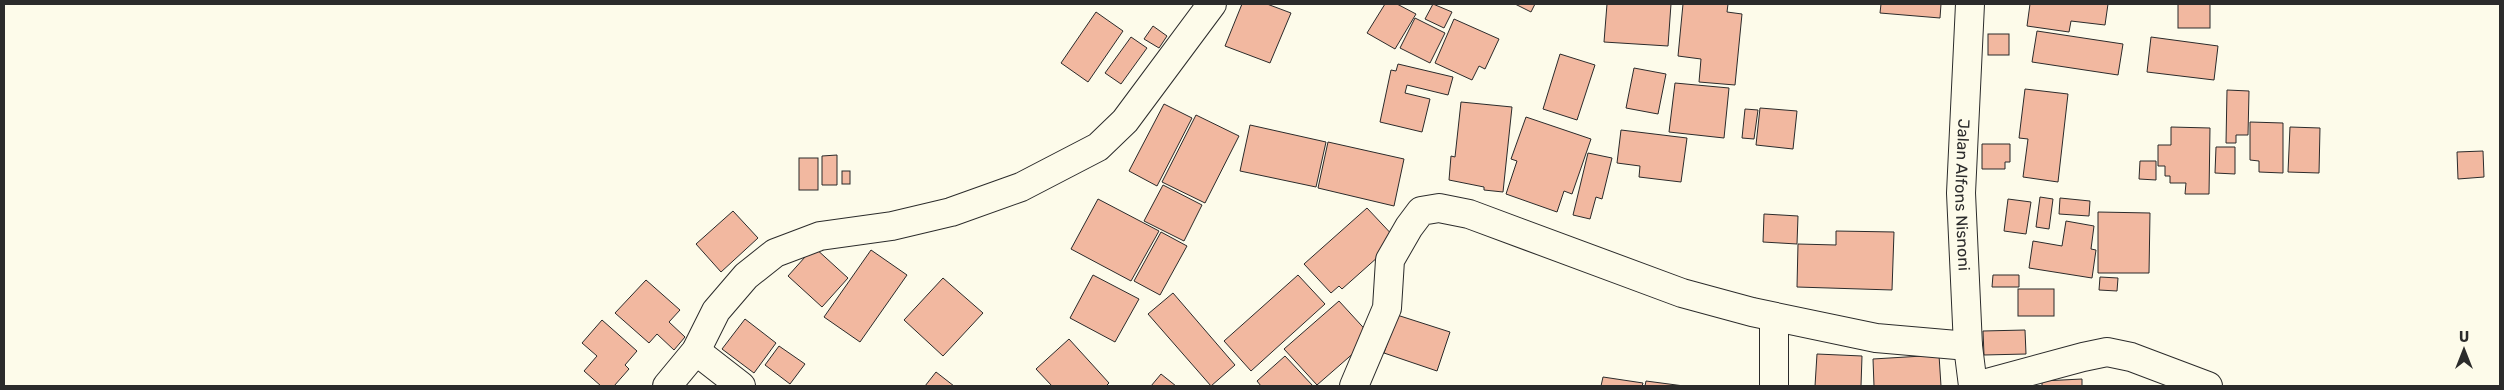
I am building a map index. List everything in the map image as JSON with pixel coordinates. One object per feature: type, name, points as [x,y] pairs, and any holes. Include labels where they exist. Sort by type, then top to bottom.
[{"type":"street","points":[[667,386],[696,351],[716,311],[746,276],[775,253],[820,236],[892,226],[951,212],[1021,187],[1098,147],[1125,121],[1212,4]]},
{"type":"street","name":"Jalan Alfons Nisnoni","points":[[1970,4],[1961,193],[1968,346],[1975,386]]},
{"type":"street","points":[[1354,386],[1387,308],[1390,260],[1421,211],[1439,208],[1469,214],[1682,293],[1774,317],[1876,338],[1968,346]]},
{"type":"street","points":[[1774,317],[1774,386]]},
{"type":"street","points":[[696,351],[741,386]]},
{"type":"street","points":[[1975,386],[2107,352],[2131,357],[2208,386]]},
{"type":"building","points":[[1242,4],[1267,4],[1291,13],[1270,63],[1225,46]]},
{"type":"building","points":[[1385,4],[1397,4],[1416,14],[1395,49],[1367,33]]},
{"type":"building","points":[[1433,4],[1452,12],[1444,28],[1425,19]]},
{"type":"building","points":[[1515,4],[1535,4],[1531,12]]},
{"type":"building","points":[[1607,4],[1671,4],[1668,46],[1604,42]]},
{"type":"building","points":[[1683,4],[1728,4],[1727,12],[1742,14],[1735,85],[1699,82],[1701,59],[1678,56]]},
{"type":"building","points":[[1881,4],[1941,4],[1940,18],[1880,13]]},
{"type":"building","points":[[2030,4],[2108,4],[2105,25],[2071,21],[2069,32],[2027,26]]},
{"type":"building","points":[[2178,4],[2210,4],[2210,28],[2178,28]]},
{"type":"building","points":[[1096,12],[1123,31],[1088,82],[1061,63]]},
{"type":"building","points":[[1415,18],[1445,33],[1430,63],[1400,48]]},
{"type":"building","points":[[1454,19],[1499,39],[1485,69],[1479,66],[1472,80],[1435,63]]},
{"type":"building","points":[[1153,26],[1167,36],[1159,48],[1144,39]]},
{"type":"building","points":[[2037,31],[2123,44],[2118,75],[2032,62]]},
{"type":"building","points":[[1988,34],[2009,34],[2009,55],[1988,55]]},
{"type":"building","points":[[1131,37],[1147,48],[1121,84],[1105,73]]},
{"type":"building","points":[[2151,37],[2218,46],[2214,80],[2147,72]]},
{"type":"building","points":[[1560,54],[1595,65],[1577,120],[1543,109]]},
{"type":"building","points":[[1398,64],[1453,77],[1448,95],[1407,85],[1405,93],[1430,99],[1422,132],[1380,122],[1391,70],[1396,71]]},
{"type":"building","points":[[1634,68],[1666,74],[1658,114],[1626,108]]},
{"type":"building","points":[[1675,83],[1729,88],[1724,138],[1669,132]]},
{"type":"building","points":[[2025,89],[2068,94],[2058,182],[2023,177],[2028,139],[2019,138]]},
{"type":"building","points":[[2227,90],[2249,91],[2248,135],[2236,135],[2236,143],[2226,143]]},
{"type":"building","points":[[1461,102],[1512,107],[1503,192],[1484,190],[1484,187],[1449,180],[1451,156],[1455,157]]},
{"type":"building","points":[[1164,104],[1192,118],[1157,186],[1129,171]]},
{"type":"building","points":[[1760,108],[1797,111],[1793,149],[1756,145]]},
{"type":"building","points":[[1745,109],[1758,110],[1754,139],[1742,138]]},
{"type":"building","points":[[1196,115],[1239,136],[1205,203],[1162,182]]},
{"type":"building","points":[[1526,117],[1591,139],[1572,194],[1564,191],[1557,212],[1506,194],[1517,161],[1511,159]]},
{"type":"building","points":[[2250,122],[2283,123],[2283,173],[2259,172],[2259,161],[2250,160]]},
{"type":"building","points":[[1250,125],[1326,142],[1316,187],[1240,171]]},
{"type":"building","points":[[2171,127],[2210,128],[2209,194],[2185,194],[2186,183],[2170,183],[2170,176],[2165,176],[2165,166],[2158,166],[2158,145],[2171,145]]},
{"type":"building","points":[[2290,127],[2320,128],[2319,173],[2288,172]]},
{"type":"building","points":[[1621,130],[1687,138],[1681,182],[1639,177],[1640,166],[1617,163]]},
{"type":"building","points":[[1328,142],[1404,159],[1394,206],[1318,188]]},
{"type":"building","points":[[1982,144],[2010,144],[2010,162],[2005,162],[2005,169],[1982,169]]},
{"type":"building","points":[[2216,147],[2235,147],[2235,174],[2215,173]]},
{"type":"building","points":[[2483,151],[2484,177],[2458,179],[2457,152]]},
{"type":"building","points":[[1588,153],[1612,158],[1602,199],[1596,197],[1590,219],[1573,215]]},
{"type":"building","points":[[837,155],[837,185],[822,185],[822,156]]},
{"type":"building","points":[[799,158],[818,158],[818,190],[799,190]]},
{"type":"building","points":[[2140,161],[2156,161],[2156,180],[2139,179]]},
{"type":"building","points":[[842,171],[850,171],[850,184],[842,184]]},
{"type":"building","points":[[1163,185],[1202,205],[1184,241],[1144,221]]},
{"type":"building","points":[[2040,197],[2053,199],[2049,229],[2036,227]]},
{"type":"building","points":[[2060,198],[2090,201],[2089,216],[2059,214]]},
{"type":"building","points":[[1098,199],[1159,231],[1131,281],[1071,249]]},
{"type":"building","points":[[2008,199],[2031,202],[2026,234],[2004,231]]},
{"type":"building","points":[[1367,208],[1397,240],[1342,289],[1339,286],[1331,293],[1304,264]]},
{"type":"building","points":[[733,211],[758,238],[721,272],[696,244]]},
{"type":"building","points":[[2098,212],[2150,213],[2149,273],[2098,273]]},
{"type":"building","points":[[1764,214],[1798,216],[1797,244],[1763,242]]},
{"type":"building","points":[[2066,221],[2094,226],[2091,249],[2096,250],[2092,278],[2029,268],[2033,241],[2062,246]]},
{"type":"building","points":[[1836,231],[1894,232],[1892,290],[1797,287],[1798,244],[1836,245]]},
{"type":"building","points":[[1161,232],[1187,246],[1160,295],[1134,281]]},
{"type":"building","points":[[814,247],[848,278],[822,307],[788,276]]},
{"type":"building","points":[[871,250],[907,275],[860,342],[824,317]]},
{"type":"building","points":[[1093,275],[1139,299],[1115,342],[1070,318]]},
{"type":"building","points":[[1298,275],[1325,304],[1251,371],[1224,341]]},
{"type":"building","points":[[1993,275],[2019,275],[2019,287],[1992,287]]},
{"type":"building","points":[[2100,277],[2118,278],[2117,291],[2099,290]]},
{"type":"building","points":[[943,278],[983,313],[943,356],[904,320]]},
{"type":"building","points":[[646,280],[680,310],[669,322],[685,337],[674,350],[657,334],[649,343],[615,313]]},
{"type":"building","points":[[2018,289],[2054,289],[2054,316],[2018,316]]},
{"type":"building","points":[[1173,293],[1235,365],[1211,386],[1148,314]]},
{"type":"building","points":[[1339,301],[1372,337],[1317,385],[1284,349]]},
{"type":"building","points":[[1397,315],[1450,332],[1437,371],[1384,353]]},
{"type":"building","points":[[745,319],[776,343],[754,373],[722,349]]},
{"type":"building","points":[[602,320],[637,351],[625,365],[629,369],[614,386],[601,386],[584,371],[597,356],[582,343]]},
{"type":"building","points":[[2025,330],[2026,354],[1984,355],[1983,331]]},
{"type":"building","points":[[1069,339],[1109,383],[1106,386],[1052,386],[1036,369]]},
{"type":"building","points":[[779,346],[805,364],[790,384],[765,365]]},
{"type":"building","points":[[1817,354],[1862,356],[1861,386],[1815,386]]},
{"type":"building","points":[[1939,355],[1941,386],[1874,386],[1873,359]]},
{"type":"building","points":[[1285,356],[1313,386],[1261,386],[1257,381]]},
{"type":"building","points":[[936,372],[954,386],[925,386]]},
{"type":"building","points":[[1161,374],[1176,386],[1151,386]]},
{"type":"building","points":[[1603,377],[1643,383],[1642,386],[1601,386]]},
{"type":"building","points":[[2082,379],[2082,386],[2042,386],[2042,381]]},
{"type":"building","points":[[1646,381],[1684,386],[1645,386]]}]
